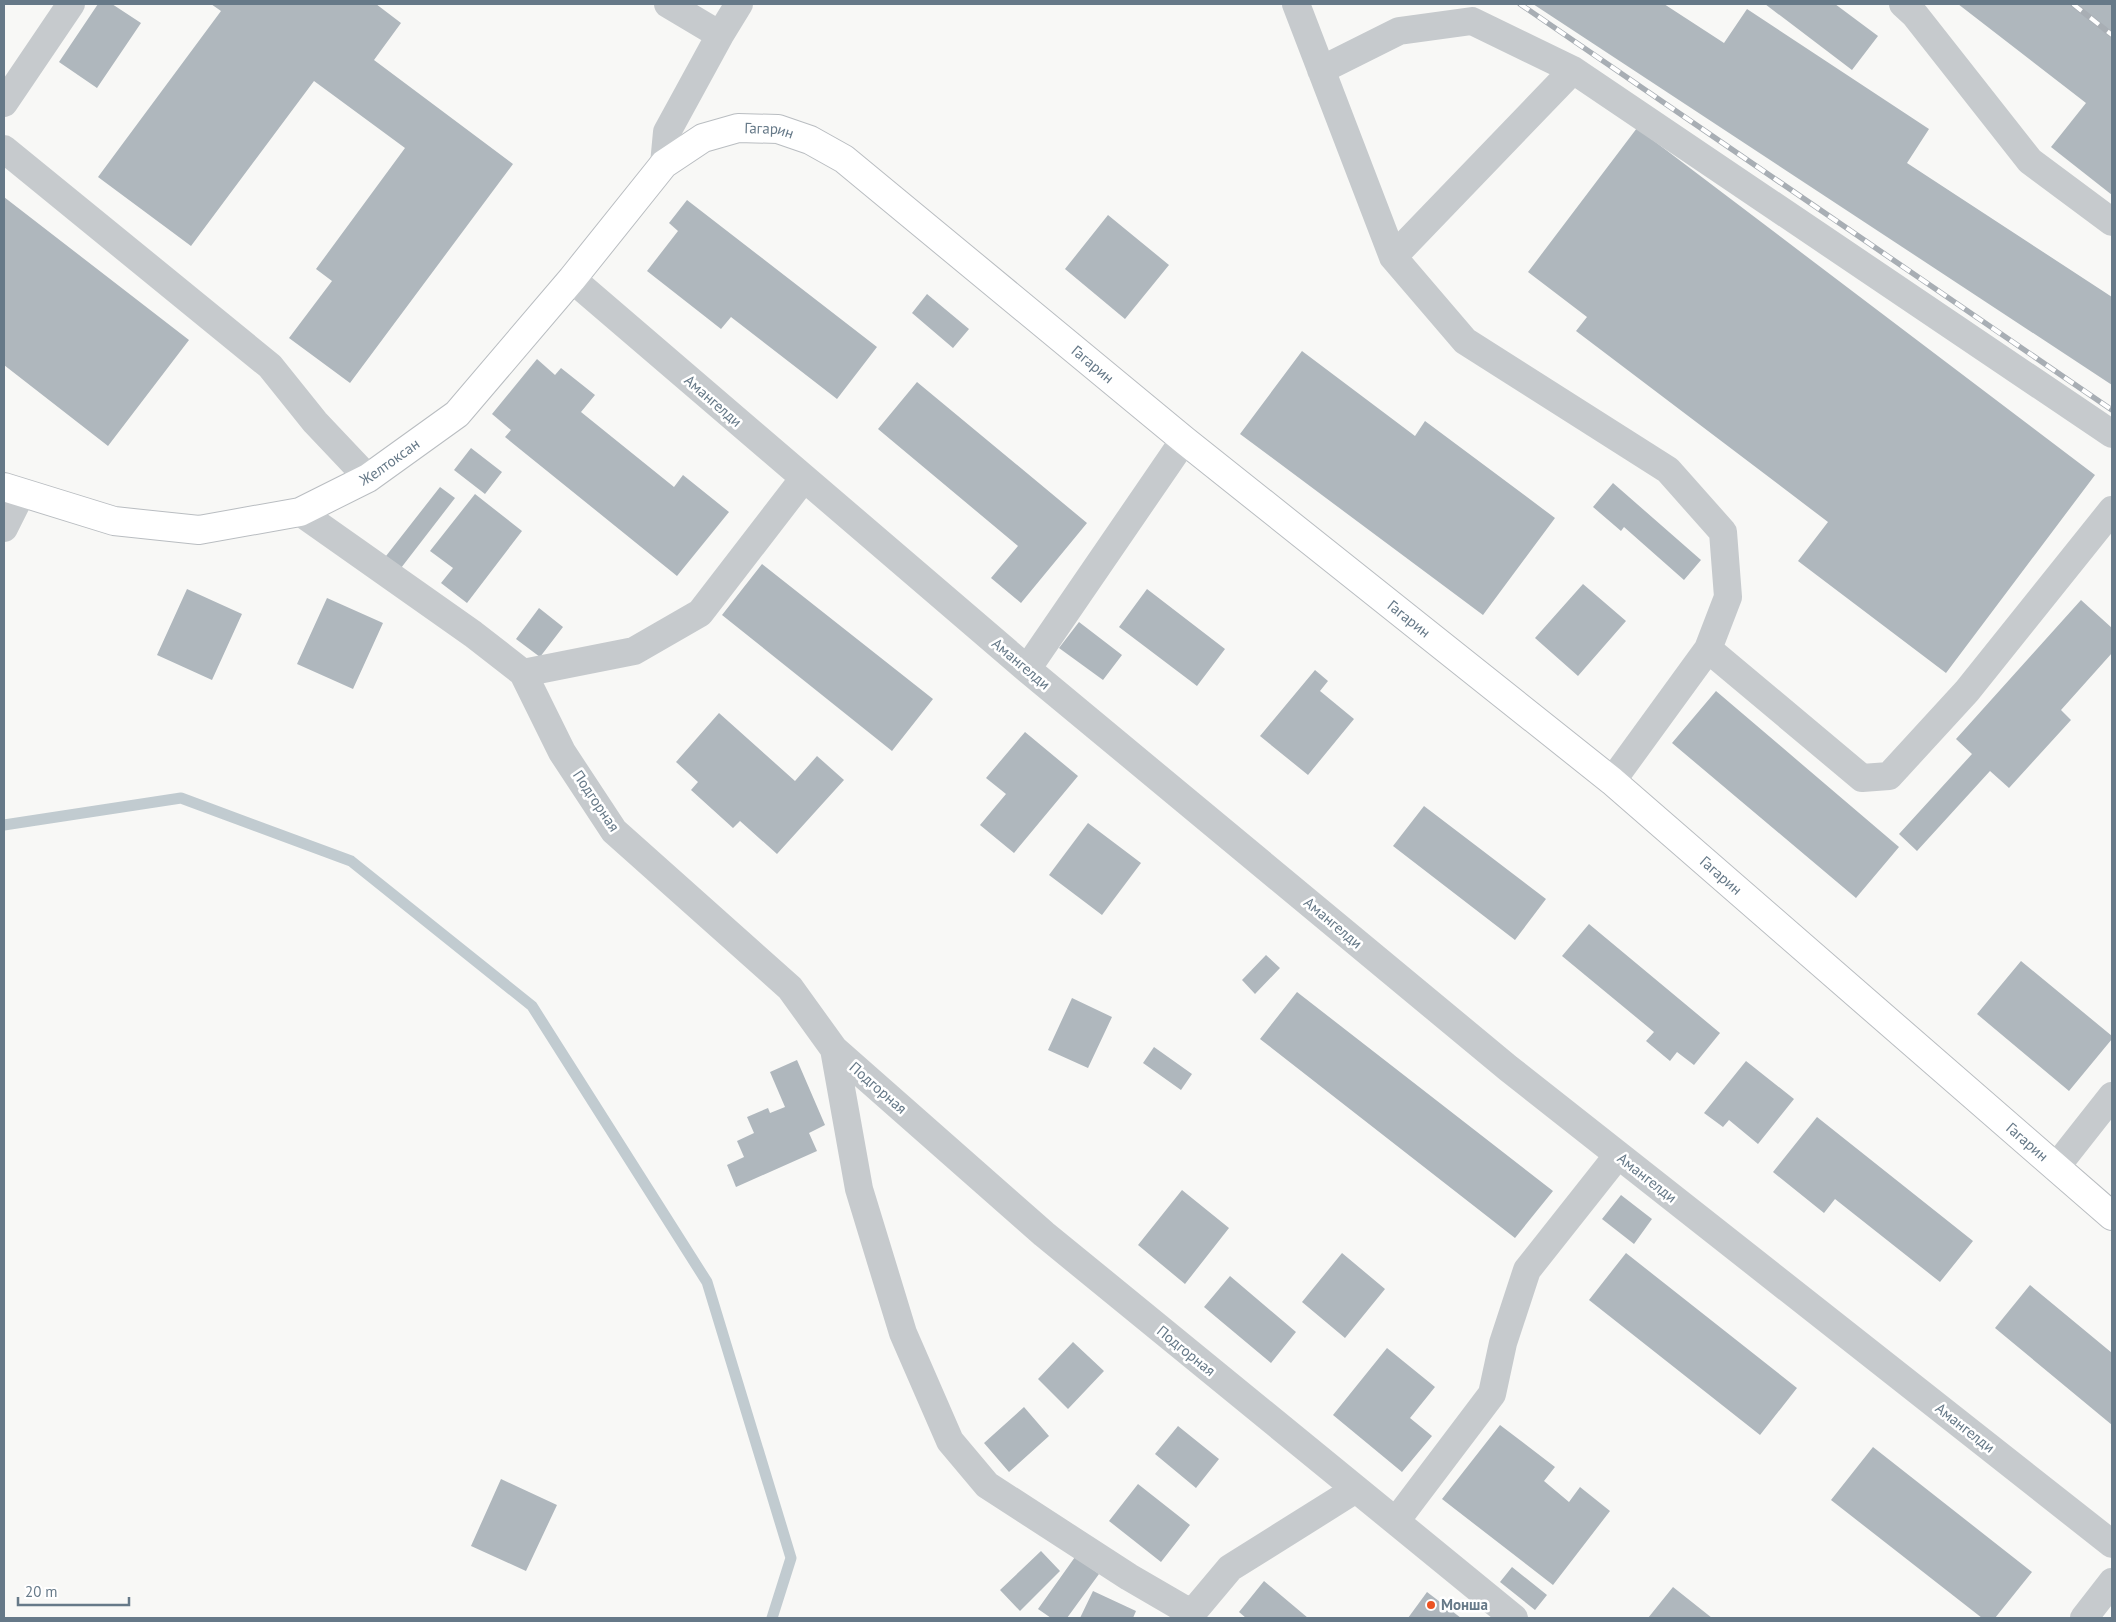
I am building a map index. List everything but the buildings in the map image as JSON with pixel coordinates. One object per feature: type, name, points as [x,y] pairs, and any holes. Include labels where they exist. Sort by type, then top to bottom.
[{"type":"main road","name":"Гагарин","points":[[664,164],[703,138],[738,128],[778,129],[810,140],[844,159],[1184,440],[1612,781],[2112,1216]]},
{"type":"main road","name":"Желтоксан","points":[[12,490],[114,521],[199,530],[300,512],[368,478],[457,414],[572,279],[664,164]]},
{"type":"street","points":[[4,103],[70,4]]},
{"type":"street","points":[[668,4],[720,35]]},
{"type":"street","points":[[664,164],[667,132],[739,4]]},
{"type":"street","points":[[1296,4],[1393,257],[1465,341],[1668,470],[1723,532],[1728,597],[1708,649],[1612,781]]},
{"type":"street","points":[[1902,4],[1915,15],[2030,162],[2112,222]]},
{"type":"street","points":[[1321,70],[1399,31],[1472,22],[1573,70],[2112,434]]},
{"type":"street","points":[[1393,257],[1573,70]]},
{"type":"street","points":[[4,148],[270,366],[315,422],[368,478]]},
{"type":"street","name":"Амангелди","points":[[572,279],[1027,669],[1508,1068],[2112,1544]]},
{"type":"street","points":[[1027,669],[1184,440]]},
{"type":"street","points":[[523,673],[634,651],[700,613],[804,478]]},
{"type":"street","points":[[4,528],[12,490]]},
{"type":"street","points":[[1708,649],[1862,778],[1888,776],[1967,691],[2112,510]]},
{"type":"street","name":"Подгорная","points":[[300,512],[473,634],[523,673],[562,752],[614,831],[790,988],[834,1049],[1044,1234],[1514,1618]]},
{"type":"street","points":[[834,1049],[859,1190],[903,1333],[950,1440],[986,1485],[1190,1616],[1230,1568],[1356,1489]]},
{"type":"street","points":[[2056,1168],[2112,1096]]},
{"type":"street","points":[[1396,1521],[1492,1394],[1503,1343],[1527,1270],[1618,1154]]},
{"type":"street","points":[[2084,1618],[2112,1582]]},
{"type":"waterway","points":[[4,825],[181,798],[351,861],[532,1006],[707,1282],[791,1558],[772,1618]]},
{"type":"railway","points":[[1520,4],[2112,410]]},
{"type":"railway","points":[[2073,4],[2112,35]]},
{"type":"place","name":"Монша","points":[[1431,1605]]}]
